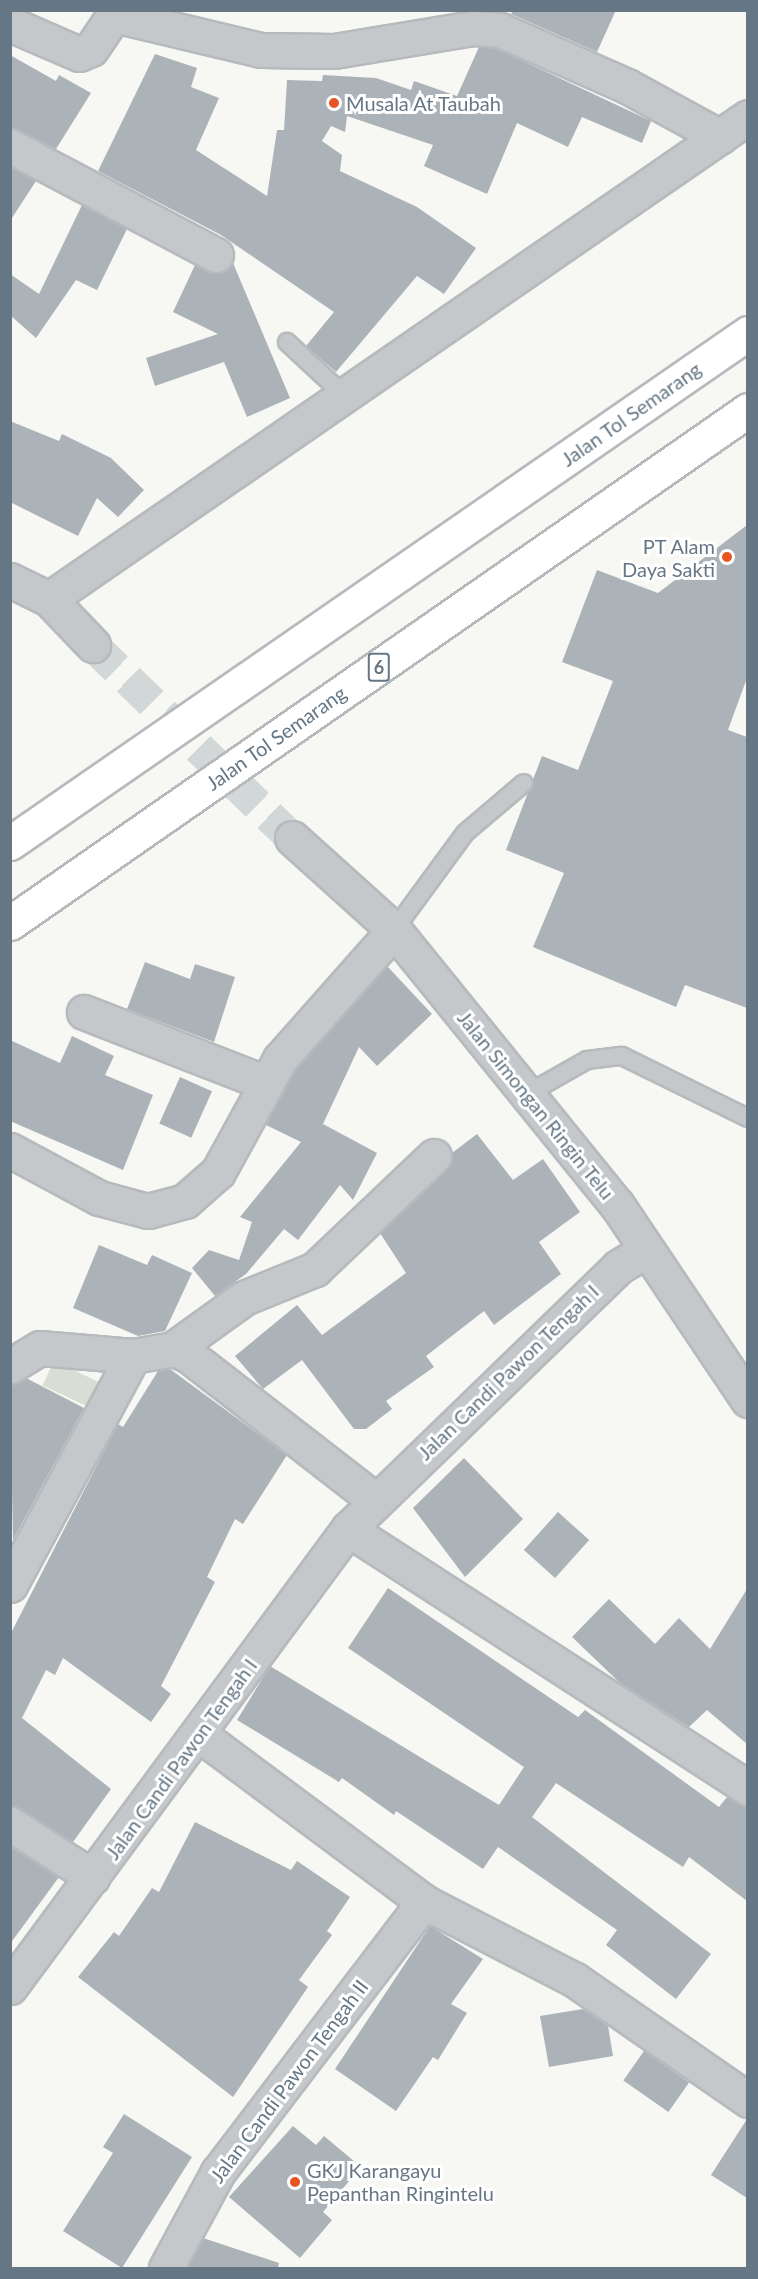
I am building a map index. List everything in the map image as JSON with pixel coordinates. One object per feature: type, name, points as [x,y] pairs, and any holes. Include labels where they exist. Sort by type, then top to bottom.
[{"type":"highway","name":"Jalan Tol Semarang","points":[[10,843],[747,333]]},
{"type":"highway","name":"Jalan Tol Semarang","points":[[10,923],[747,410]]},
{"type":"street","points":[[10,24],[79,54],[91,49],[115,13],[261,50],[334,51],[473,19],[542,49],[720,137]]},
{"type":"street","points":[[49,599],[346,397],[747,117]]},
{"type":"street","points":[[10,146],[216,255]]},
{"type":"street","points":[[10,580],[49,599],[93,645]]},
{"type":"street","name":"Jalan Simongan Ringin Telu","points":[[292,838],[394,930],[617,1204],[747,1400]]},
{"type":"street","points":[[10,1149],[99,1198],[148,1211],[185,1201],[218,1172],[264,1082],[394,930]]},
{"type":"street","points":[[84,1012],[264,1082]]},
{"type":"street","points":[[10,1366],[40,1348],[133,1356],[172,1349],[244,1298],[315,1269],[434,1156]]},
{"type":"street","name":"Jalan Candi Pawon Tengah I","points":[[10,1987],[200,1735],[348,1529],[375,1500],[618,1267],[646,1250]]},
{"type":"street","points":[[172,1349],[209,1368],[375,1500]]},
{"type":"street","points":[[10,1586],[133,1356]]},
{"type":"street","points":[[348,1529],[747,1788]]},
{"type":"street","points":[[200,1735],[423,1902],[575,1980],[747,2100]]},
{"type":"street","points":[[10,1824],[93,1877]]},
{"type":"street","name":"Jalan Candi Pawon Tengah II","points":[[166,2268],[218,2172],[423,1902]]},
{"type":"lane","points":[[287,342],[346,397]]},
{"type":"lane","points":[[394,930],[465,833],[524,783]]},
{"type":"lane","points":[[527,1094],[587,1060],[622,1056],[747,1118]]},
{"type":"shaded area","points":[[54,1361],[107,1386],[96,1410],[43,1385]]},
{"type":"building","points":[[513,10],[616,10],[597,52],[511,14]]},
{"type":"building","points":[[479,47],[495,48],[651,121],[642,143],[582,117],[568,147],[517,123],[487,194],[424,166],[433,145],[347,116],[345,132],[331,126],[322,141],[342,155],[340,171],[417,207],[476,248],[444,294],[417,276],[336,372],[306,346],[334,312],[221,235],[98,171],[155,54],[197,68],[191,87],[219,98],[196,150],[267,196],[277,130],[284,130],[287,80],[322,81],[323,75],[376,78],[411,90],[414,81],[457,96]]},
{"type":"building","points":[[10,55],[56,81],[59,75],[91,93],[56,149],[10,127]]},
{"type":"building","points":[[10,167],[36,181],[10,221]]},
{"type":"building","points":[[82,205],[127,229],[97,290],[76,280],[36,338],[10,315],[10,274],[39,294]]},
{"type":"building","points":[[233,263],[290,398],[247,417],[224,362],[155,386],[146,358],[218,334],[173,312],[195,265],[217,274]]},
{"type":"building","points":[[10,421],[59,441],[62,434],[111,458],[144,490],[118,517],[97,498],[78,536],[10,502]]},
{"type":"building","points":[[747,525],[747,678],[728,730],[747,737],[747,1008],[685,985],[676,1007],[533,947],[564,873],[506,850],[542,756],[578,770],[613,681],[562,662],[597,570],[658,593]]},
{"type":"building","points":[[145,962],[190,979],[195,964],[235,977],[214,1042],[127,1009]]},
{"type":"building","points":[[387,966],[432,1014],[377,1066],[359,1047],[323,1124],[377,1153],[353,1200],[340,1185],[298,1240],[284,1229],[246,1274],[215,1296],[192,1268],[209,1250],[239,1260],[252,1222],[240,1217],[301,1142],[266,1125],[270,1116],[295,1070]]},
{"type":"building","points":[[72,1036],[114,1056],[105,1075],[153,1095],[123,1170],[10,1121],[10,1040],[60,1063]]},
{"type":"building","points":[[180,1077],[212,1091],[191,1138],[159,1124]]},
{"type":"building","points":[[477,1134],[513,1180],[543,1159],[580,1212],[539,1242],[561,1274],[494,1325],[484,1311],[426,1356],[434,1367],[386,1401],[392,1409],[366,1429],[354,1429],[302,1360],[263,1389],[235,1356],[297,1305],[322,1335],[406,1273],[380,1233],[447,1170],[452,1153]]},
{"type":"building","points":[[99,1245],[147,1265],[152,1255],[192,1273],[165,1331],[138,1336],[73,1308]]},
{"type":"building","points":[[170,1369],[287,1455],[243,1524],[235,1519],[207,1577],[215,1582],[161,1686],[171,1694],[151,1722],[63,1658],[55,1675],[46,1670],[22,1718],[111,1789],[73,1842],[10,1805],[10,1635],[118,1424],[123,1427],[158,1371]]},
{"type":"building","points":[[26,1378],[84,1408],[13,1540],[10,1385]]},
{"type":"building","points":[[464,1458],[523,1519],[465,1577],[413,1508]]},
{"type":"building","points":[[558,1512],[589,1540],[555,1578],[524,1550]]},
{"type":"building","points":[[388,1588],[578,1717],[585,1710],[719,1807],[727,1797],[747,1807],[747,1901],[689,1857],[683,1867],[556,1783],[532,1817],[711,1954],[676,1999],[606,1945],[617,1930],[498,1847],[483,1869],[396,1811],[394,1815],[342,1778],[339,1782],[237,1720],[270,1666],[499,1805],[524,1767],[348,1648]]},
{"type":"building","points":[[747,1589],[747,1744],[707,1710],[689,1727],[619,1682],[572,1637],[609,1599],[655,1644],[679,1618],[710,1649]]},
{"type":"building","points":[[195,1822],[291,1870],[297,1861],[350,1897],[327,1931],[332,1935],[299,1980],[308,1987],[233,2097],[78,1977],[114,1932],[119,1936],[152,1888],[159,1892]]},
{"type":"building","points":[[10,1847],[59,1877],[10,1944]]},
{"type":"building","points":[[430,1926],[483,1959],[451,2004],[467,2013],[438,2060],[433,2057],[396,2111],[335,2069]]},
{"type":"building","points":[[583,2009],[608,2026],[613,2056],[549,2067],[540,2016]]},
{"type":"building","points":[[644,2051],[689,2083],[668,2112],[623,2080]]},
{"type":"building","points":[[124,2114],[192,2157],[122,2268],[63,2231],[113,2153],[103,2147]]},
{"type":"building","points":[[747,2119],[747,2198],[711,2175]]},
{"type":"building","name":"GKJ Karangayu Pepanthan Ringintelu","points":[[293,2126],[316,2145],[324,2136],[361,2167],[323,2212],[332,2220],[300,2258],[229,2197]]},
{"type":"building","points":[[203,2238],[279,2263],[278,2268],[187,2268]]},
{"type":"tunnel","points":[[93,645],[292,838]]},
{"type":"place","name":"Musala At Taubah","points":[[334,103]]},
{"type":"place","name":"PT Alam Daya Sakti","points":[[727,557]]},
{"type":"place","name":"GKJ Karangayu Pepanthan Ringintelu","points":[[295,2182]]}]
